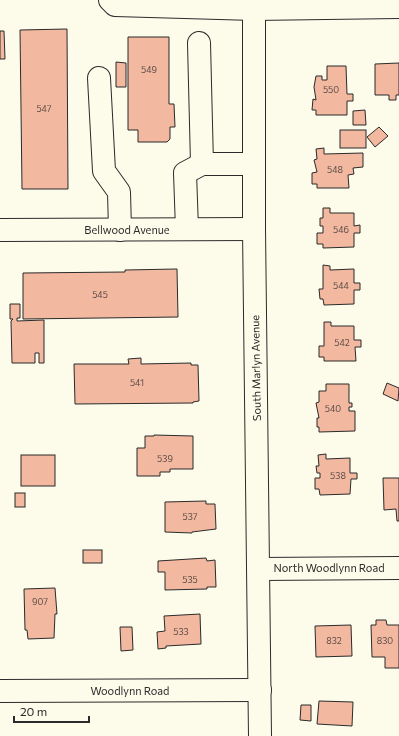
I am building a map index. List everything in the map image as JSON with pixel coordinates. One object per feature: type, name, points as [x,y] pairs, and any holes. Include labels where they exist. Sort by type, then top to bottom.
[{"type":"street","points":[[110,0],[115,5],[254,4],[399,8]]},
{"type":"street","name":"South Marlyn Avenue","points":[[254,4],[254,229],[260,736]]},
{"type":"street","points":[[199,43],[202,164]]},
{"type":"street","points":[[99,78],[104,172],[119,192],[120,230]]},
{"type":"street","points":[[187,229],[185,173],[202,164],[254,164]]},
{"type":"street","name":"Bellwood Avenue","points":[[0,230],[254,229]]},
{"type":"street","name":"North Woodlynn Road","points":[[259,569],[399,568]]},
{"type":"street","name":"Woodlynn Road","points":[[0,692],[260,690]]},
{"type":"building","points":[[67,29],[68,189],[22,189],[20,30]]},
{"type":"building","points":[[0,31],[4,31],[5,59],[0,59]]},
{"type":"building","points":[[128,37],[169,37],[169,104],[174,104],[175,127],[170,127],[170,139],[167,142],[138,142],[138,130],[128,130]]},
{"type":"building","points":[[116,62],[126,63],[126,87],[116,87]]},
{"type":"building","points":[[399,63],[399,95],[396,95],[396,100],[389,100],[389,95],[375,95],[375,64]]},
{"type":"building","points":[[327,66],[346,66],[347,94],[353,94],[353,101],[347,101],[347,115],[316,115],[316,110],[312,110],[313,99],[316,100],[314,87],[316,76],[322,76],[322,80],[327,80]]},
{"type":"building","points":[[365,110],[366,125],[353,125],[353,111]]},
{"type":"building","points":[[379,127],[388,136],[375,147],[367,137]]},
{"type":"building","points":[[340,130],[366,130],[366,148],[340,148]]},
{"type":"building","points":[[324,148],[324,154],[363,153],[363,167],[353,168],[354,174],[348,175],[349,188],[317,188],[317,184],[312,184],[312,173],[317,172],[314,160],[317,159],[316,149]]},
{"type":"building","points":[[323,208],[330,208],[330,213],[354,213],[354,226],[360,225],[360,233],[354,233],[354,247],[323,248],[323,244],[317,244],[317,233],[323,233],[323,226],[320,226],[320,218],[323,218]]},
{"type":"building","points":[[323,265],[330,266],[330,270],[354,269],[354,283],[360,283],[360,290],[354,290],[354,304],[324,305],[323,299],[320,299],[319,289],[323,289]]},
{"type":"building","points":[[177,269],[178,317],[23,319],[23,273],[125,272],[125,270]]},
{"type":"building","points":[[10,304],[20,304],[20,318],[17,318],[17,321],[44,320],[44,363],[39,363],[39,353],[35,353],[35,363],[12,363],[11,321],[13,319],[10,319]]},
{"type":"building","points":[[324,322],[331,322],[331,326],[354,326],[354,340],[361,340],[361,347],[355,347],[356,361],[324,361],[324,357],[319,357],[319,346],[324,346]]},
{"type":"building","points":[[141,358],[141,364],[191,363],[191,365],[198,365],[199,401],[193,403],[75,404],[74,364],[129,364],[128,359]]},
{"type":"building","points":[[387,383],[399,388],[398,401],[383,394]]},
{"type":"building","points":[[326,384],[349,384],[349,403],[352,403],[352,407],[349,407],[349,411],[355,411],[355,431],[319,432],[319,427],[317,427],[317,418],[319,418],[316,403],[319,402],[319,391],[326,391]]},
{"type":"building","points":[[145,436],[193,436],[193,469],[170,469],[170,472],[160,472],[160,476],[137,476],[137,448],[145,448]]},
{"type":"building","points":[[326,454],[326,459],[350,458],[350,473],[357,473],[357,479],[351,479],[350,494],[320,495],[319,489],[315,489],[315,478],[320,478],[320,473],[317,473],[316,466],[319,466],[318,455]]},
{"type":"building","points":[[21,455],[55,455],[55,486],[21,486]]},
{"type":"building","points":[[383,478],[399,478],[399,521],[397,521],[396,509],[384,510]]},
{"type":"building","points":[[15,493],[25,493],[25,507],[15,507]]},
{"type":"building","points":[[206,501],[206,504],[215,504],[216,529],[192,533],[165,532],[165,502]]},
{"type":"building","points":[[83,550],[102,550],[102,563],[83,563]]},
{"type":"building","points":[[206,558],[207,561],[215,560],[216,587],[207,587],[207,589],[165,590],[165,572],[158,572],[158,561]]},
{"type":"building","points":[[55,588],[57,614],[55,614],[54,638],[28,639],[27,630],[25,630],[24,589]]},
{"type":"building","points":[[200,614],[201,644],[166,646],[166,648],[158,649],[157,632],[165,631],[164,616]]},
{"type":"building","points":[[376,620],[386,620],[387,625],[399,625],[399,668],[385,668],[385,657],[372,657],[371,625],[376,625]]},
{"type":"building","points":[[351,625],[352,656],[316,657],[315,626]]},
{"type":"building","points":[[120,627],[132,627],[133,650],[121,651]]},
{"type":"building","points":[[319,701],[353,702],[352,726],[317,724]]},
{"type":"building","points":[[301,705],[311,705],[311,721],[300,720]]}]
